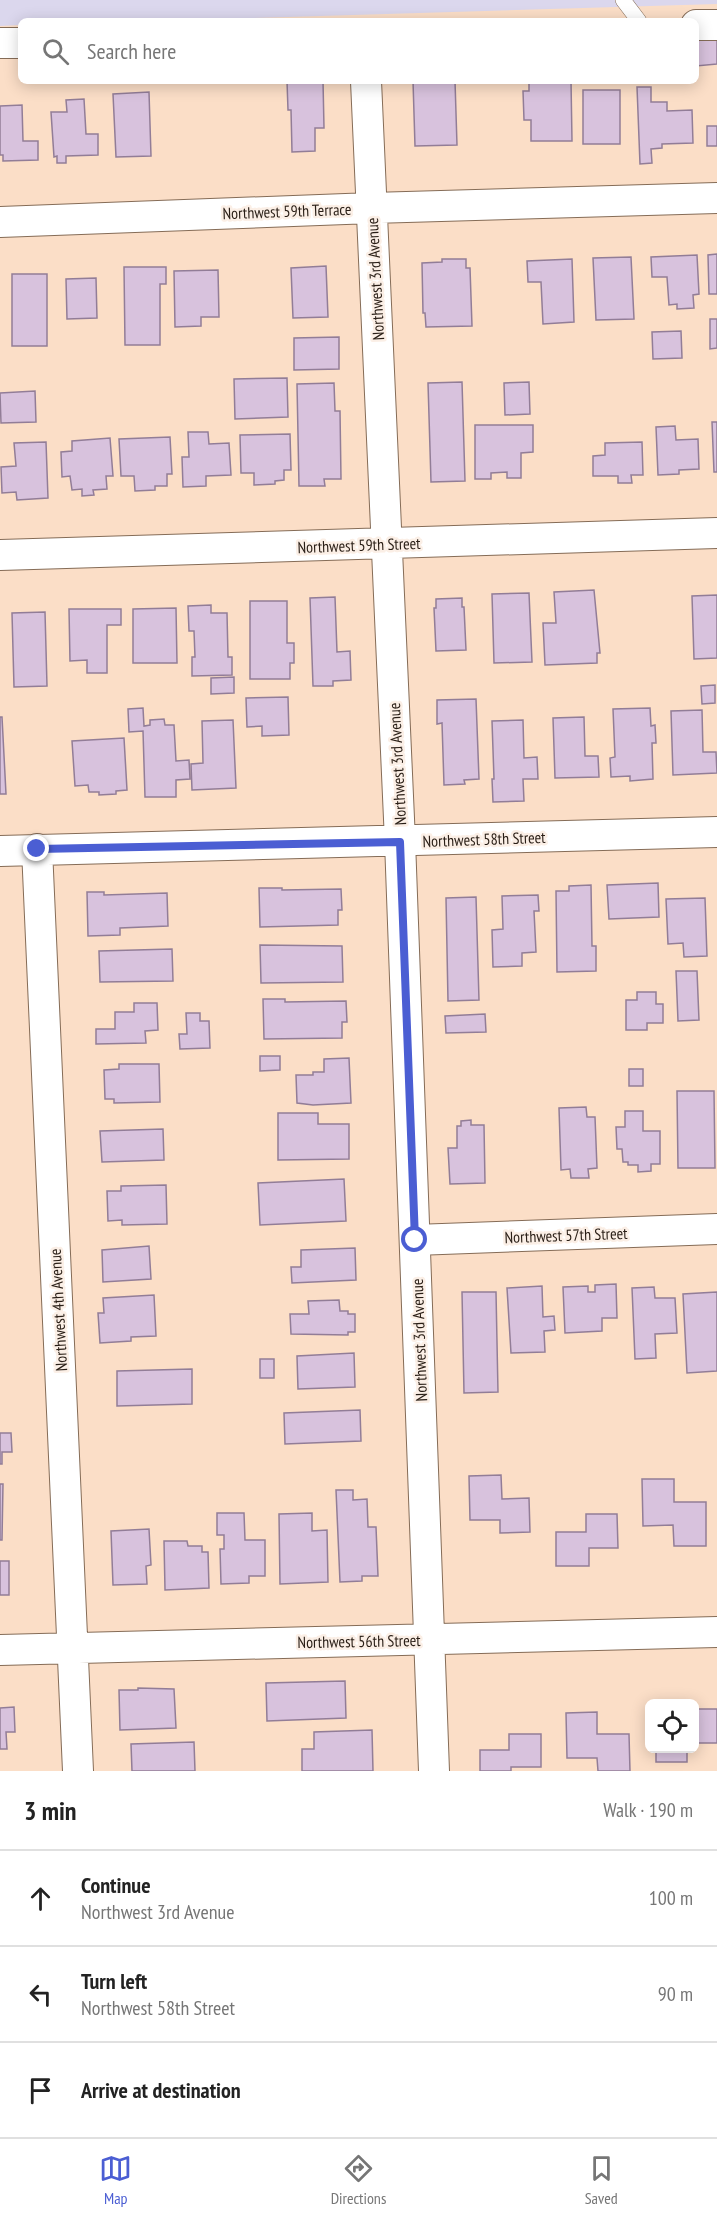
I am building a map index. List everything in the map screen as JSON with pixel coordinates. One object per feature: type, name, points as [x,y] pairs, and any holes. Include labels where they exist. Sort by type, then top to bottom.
[{"type":"street","points":[[699,25],[717,25]]},
{"type":"street","points":[[0,43],[18,43]]},
{"type":"street","name":"Northwest 3rd Avenue","points":[[366,84],[400,842],[434,1771]]},
{"type":"street","name":"Northwest 59th Terrace","points":[[0,222],[717,198]]},
{"type":"street","name":"Northwest 59th Street","points":[[0,555],[717,533]]},
{"type":"street","name":"Northwest 58th Street","points":[[0,851],[717,832]]},
{"type":"street","name":"Northwest 4th Avenue","points":[[37,849],[78,1771]]},
{"type":"street","name":"Northwest 57th Street","points":[[415,1240],[717,1229]]},
{"type":"street","name":"Northwest 56th Street","points":[[0,1650],[717,1632]]},
{"type":"lane","points":[[623,0],[637,18]]},
{"type":"shaded area","points":[[0,0],[717,0],[717,4],[257,18],[18,18],[18,25],[0,26]]},
{"type":"building","points":[[699,40],[717,40],[717,64],[699,66]]},
{"type":"building","points":[[287,84],[323,84],[324,128],[315,128],[315,151],[292,152],[291,110],[288,110]]},
{"type":"building","points":[[413,84],[455,84],[457,145],[415,146]]},
{"type":"building","points":[[529,84],[571,84],[572,141],[531,141],[531,120],[524,120],[523,91],[529,91]]},
{"type":"building","points":[[637,87],[651,87],[651,102],[667,102],[667,111],[692,110],[693,143],[662,144],[662,148],[651,149],[652,163],[640,164]]},
{"type":"building","points":[[583,90],[620,90],[620,144],[583,144]]},
{"type":"building","points":[[149,92],[151,156],[116,157],[113,94]]},
{"type":"building","points":[[84,99],[86,134],[98,134],[98,155],[66,156],[66,163],[57,163],[57,156],[54,157],[51,112],[67,112],[66,100]]},
{"type":"building","points":[[22,105],[23,141],[38,141],[38,160],[3,161],[3,155],[0,155],[0,106]]},
{"type":"building","points":[[707,126],[717,126],[717,146],[707,146]]},
{"type":"building","points":[[717,254],[717,294],[709,294],[708,255]]},
{"type":"building","points":[[697,255],[699,294],[693,295],[694,308],[677,309],[677,304],[669,305],[667,277],[652,277],[651,257]]},
{"type":"building","points":[[631,257],[634,319],[596,320],[593,258]]},
{"type":"building","points":[[442,259],[466,259],[466,268],[470,268],[472,326],[426,327],[425,313],[423,313],[422,263],[442,262]]},
{"type":"building","points":[[572,259],[574,322],[543,324],[541,282],[528,282],[527,261]]},
{"type":"building","points":[[326,266],[328,317],[293,318],[291,268]]},
{"type":"building","points":[[124,267],[166,267],[166,284],[160,284],[160,345],[125,345]]},
{"type":"building","points":[[218,270],[219,317],[201,317],[201,326],[175,327],[174,271]]},
{"type":"building","points":[[12,274],[47,274],[47,346],[12,346]]},
{"type":"building","points":[[96,278],[97,318],[67,319],[66,279]]},
{"type":"building","points":[[710,319],[717,319],[717,348],[710,349]]},
{"type":"building","points":[[681,331],[682,358],[653,359],[652,332]]},
{"type":"building","points":[[339,337],[339,369],[294,370],[294,338]]},
{"type":"building","points":[[287,378],[288,417],[235,419],[234,379]]},
{"type":"building","points":[[462,382],[465,481],[431,482],[428,383]]},
{"type":"building","points":[[529,382],[530,414],[505,415],[504,383]]},
{"type":"building","points":[[334,383],[335,411],[340,411],[341,479],[324,479],[325,486],[299,486],[297,384]]},
{"type":"building","points":[[35,391],[36,422],[1,423],[0,393]]},
{"type":"building","points":[[712,422],[717,422],[717,472],[714,472]]},
{"type":"building","points":[[475,425],[533,425],[533,452],[521,453],[521,478],[507,478],[507,472],[491,473],[491,479],[475,479]]},
{"type":"building","points":[[675,426],[676,440],[698,439],[699,469],[679,470],[679,474],[658,475],[656,427]]},
{"type":"building","points":[[188,432],[208,432],[209,444],[229,443],[231,475],[206,476],[206,486],[183,487],[182,457],[189,457]]},
{"type":"building","points":[[290,434],[291,470],[284,470],[284,480],[275,481],[275,484],[254,485],[254,473],[241,473],[240,435]]},
{"type":"building","points":[[170,437],[172,474],[167,474],[167,486],[155,486],[155,490],[135,491],[134,476],[121,476],[119,439]]},
{"type":"building","points":[[110,438],[113,476],[106,476],[107,489],[93,490],[94,495],[82,496],[82,489],[72,490],[70,476],[62,477],[61,452],[72,451],[72,441]]},
{"type":"building","points":[[46,442],[48,498],[17,500],[16,492],[2,493],[1,467],[16,466],[14,443]]},
{"type":"building","points":[[642,442],[643,475],[631,475],[632,483],[618,483],[618,476],[593,476],[593,456],[605,455],[605,443]]},
{"type":"building","points":[[594,590],[600,653],[597,653],[597,663],[545,665],[543,623],[556,623],[554,592]]},
{"type":"building","points":[[529,593],[532,662],[494,663],[492,594]]},
{"type":"building","points":[[717,595],[717,658],[694,659],[692,596]]},
{"type":"building","points":[[335,597],[337,652],[350,651],[351,680],[333,681],[333,686],[313,686],[310,598]]},
{"type":"building","points":[[462,598],[466,650],[436,651],[434,608],[436,608],[436,599]]},
{"type":"building","points":[[250,601],[287,601],[287,643],[294,643],[294,663],[290,663],[290,679],[250,679]]},
{"type":"building","points":[[211,605],[211,613],[227,613],[228,657],[232,657],[232,675],[192,676],[192,657],[195,657],[194,631],[189,631],[188,606]]},
{"type":"building","points":[[176,608],[177,663],[133,663],[133,609]]},
{"type":"building","points":[[69,609],[121,609],[121,625],[107,625],[107,673],[87,673],[87,660],[70,661]]},
{"type":"building","points":[[45,612],[47,686],[14,687],[12,613]]},
{"type":"building","points":[[234,677],[234,693],[211,694],[211,678]]},
{"type":"building","points":[[715,685],[715,703],[702,704],[701,686]]},
{"type":"building","points":[[288,697],[289,735],[262,736],[262,726],[247,727],[246,698]]},
{"type":"building","points":[[476,699],[479,779],[464,780],[465,784],[444,785],[442,723],[437,724],[437,700]]},
{"type":"building","points":[[143,708],[144,726],[150,725],[150,720],[164,719],[165,725],[174,725],[176,761],[189,760],[190,779],[176,780],[176,797],[145,797],[143,731],[129,732],[128,709]]},
{"type":"building","points":[[650,708],[651,726],[655,725],[656,743],[652,743],[653,779],[630,781],[630,776],[611,777],[610,758],[615,757],[613,709]]},
{"type":"building","points":[[702,710],[703,752],[716,752],[717,773],[673,775],[671,711]]},
{"type":"building","points":[[0,717],[2,717],[6,794],[0,794]]},
{"type":"building","points":[[584,717],[585,756],[598,756],[599,777],[555,778],[553,718]]},
{"type":"building","points":[[233,720],[236,788],[192,790],[191,764],[203,763],[202,721]]},
{"type":"building","points":[[523,720],[524,758],[537,757],[538,779],[523,779],[524,801],[493,802],[492,721]]},
{"type":"building","points":[[124,738],[127,790],[116,791],[116,794],[99,795],[99,792],[89,792],[88,785],[75,786],[72,741]]},
{"type":"building","points":[[658,883],[659,917],[609,919],[607,885]]},
{"type":"building","points":[[591,885],[592,946],[596,946],[596,971],[557,972],[556,891],[569,891],[569,886]]},
{"type":"building","points":[[259,888],[341,889],[342,910],[338,910],[338,925],[260,927]]},
{"type":"building","points":[[87,892],[104,892],[104,895],[167,893],[168,926],[120,928],[120,935],[88,936]]},
{"type":"building","points":[[538,895],[539,911],[534,911],[536,952],[522,953],[522,966],[493,967],[492,930],[503,929],[502,896]]},
{"type":"building","points":[[476,897],[479,1000],[448,1001],[446,898]]},
{"type":"building","points":[[705,898],[707,956],[684,957],[683,943],[668,944],[666,899]]},
{"type":"building","points":[[260,945],[342,946],[343,982],[261,983]]},
{"type":"building","points":[[172,949],[173,981],[100,982],[99,951]]},
{"type":"building","points":[[676,971],[697,971],[699,1020],[678,1021]]},
{"type":"building","points":[[637,992],[656,992],[656,1004],[663,1004],[663,1023],[647,1023],[647,1030],[626,1030],[626,1000],[637,1000]]},
{"type":"building","points":[[263,999],[285,999],[285,1002],[346,1001],[347,1022],[342,1022],[342,1038],[264,1039]]},
{"type":"building","points":[[134,1003],[157,1003],[158,1030],[145,1031],[146,1043],[96,1044],[96,1029],[115,1029],[115,1012],[134,1012]]},
{"type":"building","points":[[186,1013],[200,1013],[200,1021],[209,1021],[210,1048],[180,1049],[179,1034],[187,1034]]},
{"type":"building","points":[[485,1014],[486,1032],[446,1033],[445,1016]]},
{"type":"building","points":[[260,1056],[280,1056],[280,1070],[260,1071]]},
{"type":"building","points":[[349,1058],[351,1103],[313,1105],[297,1103],[296,1075],[313,1075],[313,1072],[324,1072],[324,1059]]},
{"type":"building","points":[[119,1064],[159,1064],[160,1102],[114,1103],[114,1099],[105,1099],[104,1070],[119,1069]]},
{"type":"building","points":[[629,1069],[643,1069],[643,1086],[629,1086]]},
{"type":"building","points":[[677,1091],[714,1091],[715,1168],[678,1168]]},
{"type":"building","points":[[586,1107],[587,1117],[595,1117],[597,1168],[588,1169],[589,1178],[571,1178],[570,1169],[561,1170],[559,1108]]},
{"type":"building","points":[[625,1111],[643,1111],[643,1131],[660,1131],[660,1164],[651,1164],[651,1171],[638,1172],[638,1165],[628,1165],[628,1162],[623,1162],[622,1149],[617,1149],[616,1127],[625,1127]]},
{"type":"building","points":[[278,1113],[318,1113],[318,1124],[349,1124],[349,1159],[278,1160]]},
{"type":"building","points":[[471,1120],[471,1125],[484,1125],[485,1183],[450,1184],[448,1148],[457,1148],[457,1126],[461,1126],[461,1121]]},
{"type":"building","points":[[163,1129],[164,1160],[102,1162],[100,1131]]},
{"type":"building","points":[[344,1179],[346,1221],[260,1225],[258,1183]]},
{"type":"building","points":[[166,1185],[167,1224],[122,1225],[122,1220],[108,1221],[107,1191],[121,1191],[121,1186]]},
{"type":"building","points":[[149,1246],[151,1279],[103,1282],[102,1250]]},
{"type":"building","points":[[355,1248],[356,1280],[292,1283],[291,1267],[301,1267],[301,1250]]},
{"type":"building","points":[[616,1284],[617,1318],[602,1318],[602,1331],[565,1333],[563,1287],[588,1286],[588,1292],[595,1292],[595,1285]]},
{"type":"building","points":[[542,1286],[543,1317],[554,1316],[555,1330],[544,1331],[545,1352],[511,1353],[507,1288]]},
{"type":"building","points":[[654,1287],[655,1298],[675,1298],[677,1333],[655,1334],[656,1358],[635,1359],[632,1288]]},
{"type":"building","points":[[462,1292],[496,1292],[498,1392],[464,1393]]},
{"type":"building","points":[[717,1292],[717,1371],[687,1373],[683,1294]]},
{"type":"building","points":[[154,1295],[156,1336],[131,1337],[131,1341],[100,1343],[98,1313],[104,1313],[103,1298]]},
{"type":"building","points":[[339,1300],[340,1311],[355,1314],[355,1332],[348,1332],[348,1335],[291,1334],[290,1314],[309,1314],[308,1301]]},
{"type":"building","points":[[354,1353],[355,1387],[298,1389],[297,1356]]},
{"type":"building","points":[[260,1359],[274,1359],[274,1378],[260,1378]]},
{"type":"building","points":[[192,1369],[192,1404],[117,1406],[117,1371]]},
{"type":"building","points":[[360,1410],[361,1441],[285,1444],[284,1413]]},
{"type":"building","points":[[0,1433],[11,1433],[12,1452],[2,1452],[2,1464],[0,1464]]},
{"type":"building","points":[[501,1475],[502,1499],[529,1498],[530,1532],[500,1533],[500,1520],[470,1520],[469,1476]]},
{"type":"building","points":[[642,1479],[674,1479],[674,1502],[706,1502],[706,1546],[674,1546],[673,1525],[643,1526]]},
{"type":"building","points":[[0,1484],[3,1484],[2,1540],[0,1540]]},
{"type":"building","points":[[336,1490],[353,1490],[353,1500],[367,1499],[368,1527],[376,1527],[378,1576],[362,1576],[362,1581],[340,1582]]},
{"type":"building","points":[[217,1513],[244,1513],[245,1540],[265,1540],[265,1576],[249,1576],[249,1583],[221,1584],[220,1549],[224,1549],[224,1535],[217,1535]]},
{"type":"building","points":[[312,1513],[312,1531],[327,1530],[328,1582],[280,1584],[279,1514]]},
{"type":"building","points":[[586,1514],[617,1514],[618,1548],[589,1548],[589,1566],[556,1566],[556,1532],[586,1532]]},
{"type":"building","points":[[149,1529],[151,1565],[146,1566],[147,1584],[113,1585],[111,1531]]},
{"type":"building","points":[[164,1541],[187,1541],[188,1546],[202,1546],[202,1552],[208,1552],[209,1588],[165,1590]]},
{"type":"building","points":[[0,1561],[9,1561],[9,1595],[0,1595]]},
{"type":"building","points":[[345,1681],[346,1718],[267,1721],[266,1683]]},
{"type":"building","points":[[138,1688],[174,1689],[176,1728],[120,1730],[119,1690],[138,1690]]},
{"type":"building","points":[[14,1707],[15,1732],[6,1732],[7,1749],[0,1749],[0,1708]]},
{"type":"building","points":[[699,1709],[717,1709],[717,1743],[699,1743]]},
{"type":"building","points":[[597,1712],[597,1734],[629,1734],[630,1771],[598,1771],[597,1758],[567,1758],[566,1713]]},
{"type":"building","points":[[372,1730],[373,1771],[302,1771],[302,1749],[314,1749],[314,1732]]},
{"type":"building","points":[[509,1734],[541,1734],[541,1767],[511,1767],[511,1771],[480,1771],[480,1750],[509,1750]]},
{"type":"building","points":[[194,1742],[195,1771],[132,1771],[131,1744]]},
{"type":"building","points":[[656,1753],[687,1753],[687,1762],[656,1762]]},
{"type":"route","points":[[37,849],[400,842],[415,1240]]}]
